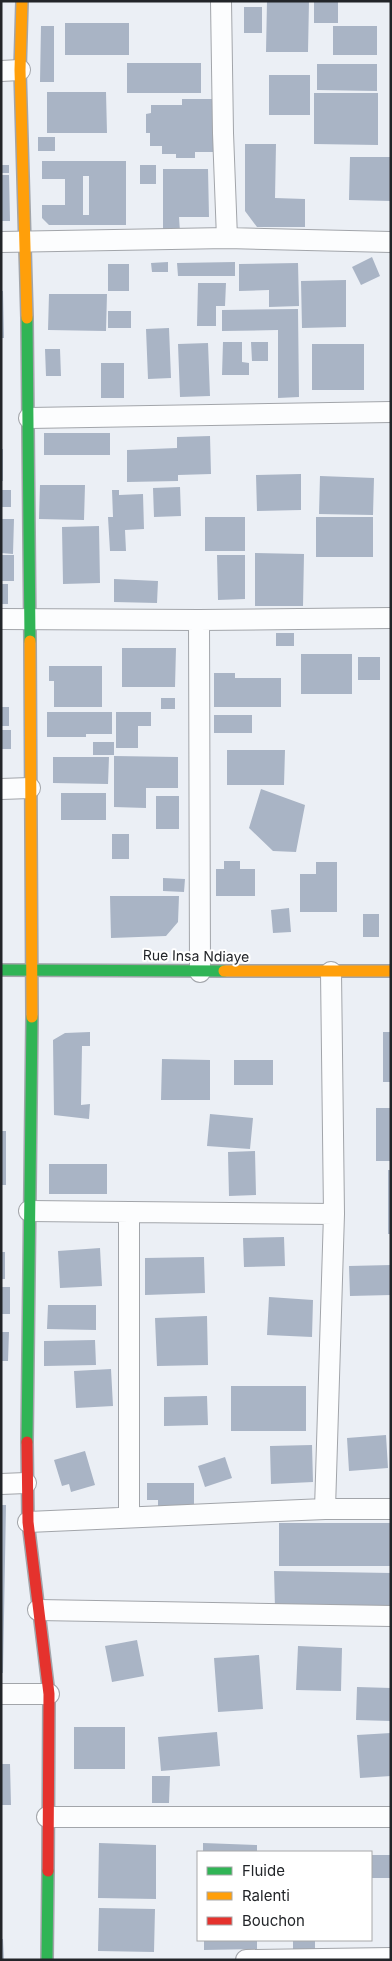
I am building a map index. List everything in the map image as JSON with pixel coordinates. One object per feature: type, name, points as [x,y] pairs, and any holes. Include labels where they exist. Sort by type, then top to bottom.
[{"type":"street","points":[[22,1],[11,71],[26,242],[29,418],[30,788],[33,969],[26,1483],[28,1522],[49,1694],[47,1960]]},
{"type":"street","points":[[221,1],[227,238]]},
{"type":"street","points":[[1,242],[227,238],[391,242]]},
{"type":"street","points":[[29,418],[391,412]]},
{"type":"street","points":[[1,619],[199,620],[391,618]]},
{"type":"street","points":[[199,620],[200,972]]},
{"type":"street","points":[[1,788],[30,788]]},
{"type":"street","name":"Rue Insa Ndiaye","points":[[1,970],[391,971]]},
{"type":"street","points":[[325,1509],[334,1214],[331,972]]},
{"type":"street","points":[[29,1211],[334,1214]]},
{"type":"street","points":[[129,1517],[130,1212]]},
{"type":"street","points":[[1,1484],[26,1483]]},
{"type":"street","points":[[28,1522],[325,1509],[391,1510]]},
{"type":"street","points":[[38,1610],[391,1616]]},
{"type":"street","points":[[1,1694],[49,1694]]},
{"type":"street","points":[[47,1817],[391,1817]]},
{"type":"street","points":[[246,1960],[391,1958]]},
{"type":"building","points":[[267,1],[309,1],[308,52],[266,52]]},
{"type":"building","points":[[314,1],[338,1],[338,23],[314,23]]},
{"type":"building","points":[[244,7],[262,7],[262,33],[244,33]]},
{"type":"building","points":[[65,23],[129,23],[129,55],[65,55]]},
{"type":"building","points":[[41,26],[54,26],[54,82],[40,82]]},
{"type":"building","points":[[333,26],[377,26],[377,55],[333,55]]},
{"type":"building","points":[[127,63],[201,63],[201,93],[127,93]]},
{"type":"building","points":[[317,64],[377,64],[377,91],[317,90]]},
{"type":"building","points":[[269,75],[310,75],[310,115],[269,115]]},
{"type":"building","points":[[47,92],[106,92],[107,133],[47,133]]},
{"type":"building","points":[[314,93],[378,93],[378,145],[314,144]]},
{"type":"building","points":[[182,99],[217,99],[217,152],[195,152],[195,158],[176,158],[176,154],[162,154],[162,146],[150,146],[150,133],[146,133],[146,114],[151,113],[151,105],[182,105]]},
{"type":"building","points":[[38,137],[55,137],[55,151],[38,151]]},
{"type":"building","points":[[245,144],[276,144],[275,198],[305,199],[305,227],[257,227],[245,211]]},
{"type":"building","points":[[350,157],[391,157],[391,201],[349,200]]},
{"type":"building","points":[[42,161],[126,161],[126,225],[49,225],[42,218],[42,205],[65,205],[65,179],[42,179]],"holes":[[[83,176],[89,176],[89,215],[83,215]]]},
{"type":"building","points":[[1,165],[9,165],[9,173],[1,173]]},
{"type":"building","points":[[140,165],[156,165],[156,184],[140,184]]},
{"type":"building","points":[[163,169],[208,169],[209,217],[179,217],[180,232],[163,232]]},
{"type":"building","points":[[1,175],[9,175],[10,221],[1,221]]},
{"type":"building","points":[[372,257],[380,276],[361,285],[352,267]]},
{"type":"building","points":[[168,262],[168,272],[152,272],[151,263]]},
{"type":"building","points":[[235,262],[235,276],[178,276],[177,263]]},
{"type":"building","points":[[298,263],[299,306],[269,307],[269,290],[239,291],[239,264]]},
{"type":"building","points":[[108,264],[129,264],[129,291],[108,291]]},
{"type":"building","points":[[346,280],[346,327],[302,328],[301,281]]},
{"type":"building","points":[[198,283],[226,283],[225,306],[216,306],[216,326],[197,326]]},
{"type":"building","points":[[1,291],[3,291],[4,338],[1,338]]},
{"type":"building","points":[[49,294],[107,294],[106,331],[48,330]]},
{"type":"building","points":[[298,309],[299,397],[278,398],[278,330],[222,331],[222,310]]},
{"type":"building","points":[[108,311],[131,311],[131,328],[108,328]]},
{"type":"building","points":[[169,328],[171,378],[148,379],[146,329]]},
{"type":"building","points":[[223,342],[242,342],[242,362],[249,363],[249,375],[222,375]]},
{"type":"building","points":[[251,342],[268,342],[268,361],[252,361]]},
{"type":"building","points":[[208,343],[210,396],[180,397],[178,344]]},
{"type":"building","points":[[312,344],[364,344],[364,390],[312,390]]},
{"type":"building","points":[[45,349],[60,349],[61,376],[46,376]]},
{"type":"building","points":[[101,363],[124,363],[124,398],[101,398]]},
{"type":"building","points":[[44,433],[110,433],[110,455],[44,455]]},
{"type":"building","points":[[210,436],[211,474],[178,475],[178,481],[127,482],[127,450],[177,448],[177,437]]},
{"type":"building","points":[[1,449],[3,449],[3,481],[1,481]]},
{"type":"building","points":[[301,474],[301,510],[257,511],[256,475]]},
{"type":"building","points":[[320,476],[374,478],[373,515],[319,514]]},
{"type":"building","points":[[40,485],[85,485],[84,520],[39,519]]},
{"type":"building","points":[[180,487],[181,516],[154,517],[153,488]]},
{"type":"building","points":[[1,490],[11,490],[11,507],[1,507]]},
{"type":"building","points":[[112,490],[119,490],[119,495],[143,494],[144,529],[125,530],[126,551],[110,551],[108,517],[113,517]]},
{"type":"building","points":[[205,517],[245,517],[245,551],[205,551]]},
{"type":"building","points":[[316,517],[373,517],[373,557],[316,557]]},
{"type":"building","points":[[1,519],[14,519],[13,554],[1,553]]},
{"type":"building","points":[[99,526],[100,583],[63,584],[62,527]]},
{"type":"building","points":[[255,553],[304,554],[303,606],[255,606]]},
{"type":"building","points":[[1,555],[14,555],[14,581],[1,581]]},
{"type":"building","points":[[217,555],[245,555],[245,599],[218,600]]},
{"type":"building","points":[[114,579],[158,581],[157,603],[114,602]]},
{"type":"building","points":[[1,584],[8,584],[8,604],[1,604]]},
{"type":"building","points":[[276,633],[294,633],[294,646],[276,646]]},
{"type":"building","points":[[122,648],[176,648],[175,687],[122,687]]},
{"type":"building","points":[[301,654],[352,654],[352,694],[301,694]]},
{"type":"building","points":[[358,657],[380,657],[380,680],[358,680]]},
{"type":"building","points":[[49,666],[102,666],[102,707],[54,707],[54,681],[49,681]]},
{"type":"building","points":[[214,673],[235,673],[235,678],[281,678],[281,707],[214,707]]},
{"type":"building","points":[[161,698],[175,698],[175,709],[161,709]]},
{"type":"building","points":[[1,707],[9,707],[9,726],[1,726]]},
{"type":"building","points":[[47,712],[112,712],[112,734],[86,734],[86,737],[47,737]]},
{"type":"building","points":[[116,712],[151,712],[151,726],[138,726],[138,748],[116,748]]},
{"type":"building","points":[[214,715],[252,715],[252,733],[214,733]]},
{"type":"building","points":[[1,730],[11,730],[11,749],[1,749]]},
{"type":"building","points":[[93,742],[114,742],[114,755],[93,755]]},
{"type":"building","points":[[227,750],[285,750],[284,785],[227,785]]},
{"type":"building","points":[[114,756],[178,757],[178,788],[146,788],[146,808],[114,807]]},
{"type":"building","points":[[53,757],[109,757],[108,784],[53,783]]},
{"type":"building","points":[[261,789],[305,805],[296,852],[273,851],[249,828]]},
{"type":"building","points":[[61,793],[106,793],[106,820],[61,820]]},
{"type":"building","points":[[156,796],[179,796],[179,829],[156,829]]},
{"type":"building","points":[[112,834],[129,834],[129,859],[112,859]]},
{"type":"building","points":[[224,861],[240,861],[240,869],[255,869],[255,896],[216,896],[216,869],[224,869]]},
{"type":"building","points":[[316,862],[337,862],[337,912],[300,912],[300,874],[316,874]]},
{"type":"building","points":[[163,878],[185,879],[184,892],[163,891]]},
{"type":"building","points":[[110,896],[179,896],[178,922],[166,936],[111,938]]},
{"type":"building","points":[[289,908],[291,932],[273,933],[271,910]]},
{"type":"building","points":[[363,914],[379,914],[379,937],[363,937]]},
{"type":"building","points":[[90,1032],[90,1046],[82,1046],[81,1105],[90,1104],[89,1119],[54,1115],[53,1040],[65,1033]]},
{"type":"building","points":[[383,1032],[391,1032],[391,1082],[383,1082]]},
{"type":"building","points":[[162,1059],[210,1060],[210,1100],[161,1100]]},
{"type":"building","points":[[234,1060],[273,1060],[273,1085],[234,1085]]},
{"type":"building","points":[[376,1108],[391,1108],[391,1161],[376,1161]]},
{"type":"building","points":[[210,1114],[253,1118],[250,1149],[207,1146]]},
{"type":"building","points":[[1,1131],[6,1131],[6,1185],[1,1185]]},
{"type":"building","points":[[255,1151],[256,1195],[229,1196],[228,1152]]},
{"type":"building","points":[[49,1164],[107,1164],[107,1194],[49,1194]]},
{"type":"building","points":[[388,1170],[391,1170],[391,1234],[388,1234]]},
{"type":"building","points":[[284,1237],[285,1266],[244,1267],[243,1238]]},
{"type":"building","points":[[100,1248],[102,1286],[60,1288],[58,1251]]},
{"type":"building","points":[[1,1252],[5,1252],[5,1279],[1,1279]]},
{"type":"building","points":[[204,1257],[205,1293],[145,1295],[145,1258]]},
{"type":"building","points":[[391,1265],[391,1295],[350,1296],[349,1266]]},
{"type":"building","points":[[1,1287],[10,1287],[10,1314],[1,1314]]},
{"type":"building","points":[[269,1297],[313,1300],[312,1337],[267,1335]]},
{"type":"building","points":[[48,1305],[96,1305],[96,1330],[47,1329]]},
{"type":"building","points":[[207,1316],[208,1365],[157,1366],[155,1318]]},
{"type":"building","points":[[1,1332],[9,1332],[8,1361],[1,1361]]},
{"type":"building","points":[[95,1340],[96,1365],[44,1366],[44,1341]]},
{"type":"building","points":[[111,1369],[113,1406],[76,1408],[74,1371]]},
{"type":"building","points":[[231,1386],[306,1386],[306,1431],[231,1431]]},
{"type":"building","points":[[207,1396],[208,1425],[164,1426],[164,1397]]},
{"type":"building","points":[[386,1435],[388,1468],[349,1471],[347,1438]]},
{"type":"building","points":[[312,1445],[313,1482],[271,1484],[270,1446]]},
{"type":"building","points":[[85,1451],[95,1485],[71,1492],[69,1484],[62,1486],[54,1460]]},
{"type":"building","points":[[225,1457],[232,1478],[205,1487],[198,1466]]},
{"type":"building","points":[[147,1483],[194,1483],[194,1510],[158,1510],[158,1500],[147,1500]]},
{"type":"building","points":[[1,1505],[6,1505],[3,1673],[1,1673]]},
{"type":"building","points":[[279,1523],[391,1523],[391,1566],[279,1566]]},
{"type":"building","points":[[274,1571],[391,1573],[391,1607],[275,1608]]},
{"type":"building","points":[[137,1640],[144,1676],[112,1682],[105,1646]]},
{"type":"building","points":[[298,1646],[342,1648],[341,1691],[296,1690]]},
{"type":"building","points":[[259,1655],[263,1709],[218,1712],[214,1658]]},
{"type":"building","points":[[357,1687],[391,1688],[391,1721],[356,1720]]},
{"type":"building","points":[[74,1727],[125,1727],[125,1769],[74,1769]]},
{"type":"building","points":[[217,1732],[220,1766],[161,1771],[158,1737]]},
{"type":"building","points":[[391,1733],[391,1776],[360,1778],[357,1735]]},
{"type":"building","points":[[1,1764],[10,1764],[11,1805],[1,1805]]},
{"type":"building","points":[[152,1776],[170,1776],[169,1803],[152,1803]]},
{"type":"building","points":[[99,1843],[156,1845],[156,1899],[98,1898]]},
{"type":"building","points":[[203,1843],[257,1845],[257,1851],[203,1851]]},
{"type":"building","points":[[372,1855],[391,1855],[391,1878],[372,1878]]},
{"type":"building","points":[[99,1908],[155,1909],[154,1952],[98,1951]]},
{"type":"building","points":[[1,1939],[3,1939],[4,1960],[1,1960]]},
{"type":"building","points":[[204,1941],[257,1941],[257,1949],[204,1950]]},
{"type":"building","points":[[293,1941],[315,1941],[315,1952],[293,1952]]},
{"type":"traffic: fast","points":[[27,318],[30,641]]},
{"type":"traffic: fast","points":[[1,970],[224,971]]},
{"type":"traffic: fast","points":[[27,1442],[32,1017]]},
{"type":"traffic: fast","points":[[47,1960],[48,1871]]},
{"type":"traffic: slow","points":[[22,1],[20,70],[27,318]]},
{"type":"traffic: slow","points":[[30,641],[32,1017]]},
{"type":"traffic: slow","points":[[224,971],[391,971]]},
{"type":"traffic: jam","points":[[27,1442],[28,1522],[49,1694],[48,1871]]}]
